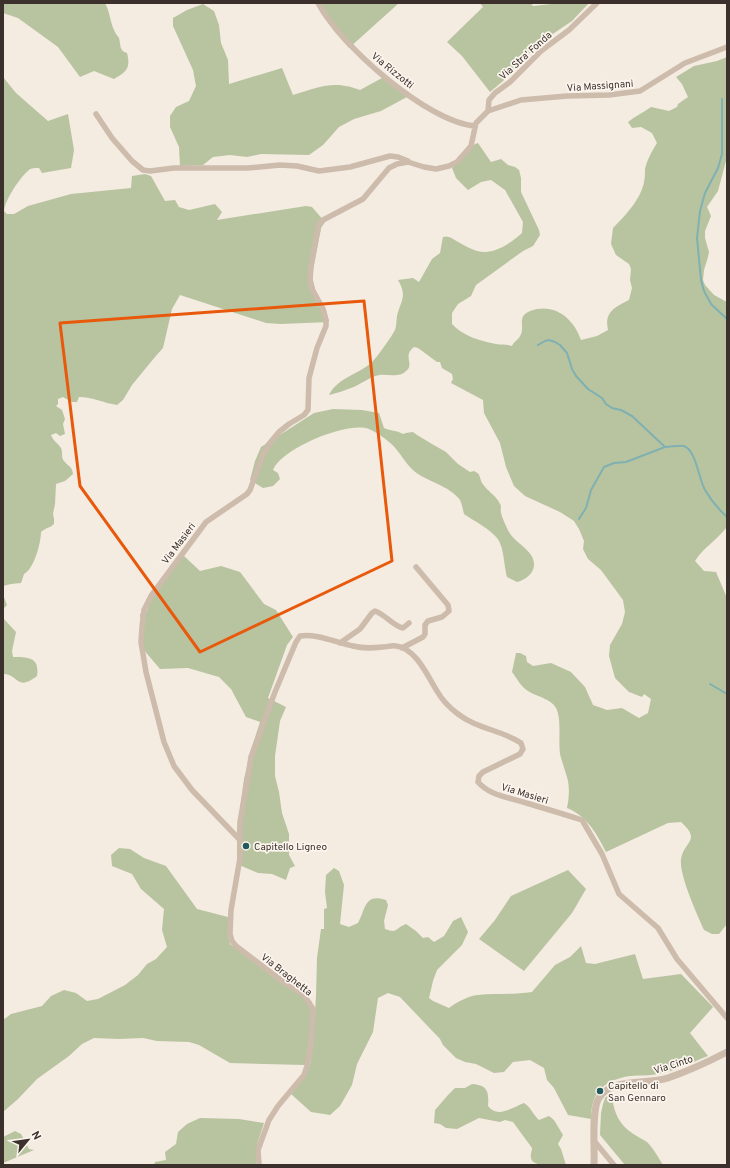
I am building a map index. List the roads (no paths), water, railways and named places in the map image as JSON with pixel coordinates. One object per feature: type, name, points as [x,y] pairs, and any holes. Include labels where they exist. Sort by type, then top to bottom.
[{"type":"street","name":"Via Rizzotti","points":[[318,3],[342,36],[379,72],[398,88],[447,117],[465,125],[475,126]]},
{"type":"street","name":"Via Stra' Fonda","points":[[475,126],[488,111],[489,100],[495,93],[510,82],[541,50],[569,30],[597,3]]},
{"type":"street","name":"Via Massignani","points":[[488,111],[521,100],[567,96],[608,95],[640,91],[685,63],[727,48]]},
{"type":"street","points":[[96,114],[112,138],[132,161],[143,170],[150,171],[174,168],[248,168],[280,165],[297,166],[319,171],[350,167],[390,156],[398,157],[424,167],[436,169],[449,166],[457,162],[471,146],[475,126]]},
{"type":"street","name":"Via Masieri","points":[[240,840],[192,790],[176,770],[169,754],[164,742],[146,672],[141,642],[144,610],[151,596],[206,522],[241,499],[250,490],[264,452],[275,436],[289,424],[304,415],[308,410],[309,378],[316,348],[326,326],[323,309],[313,291],[310,281],[311,265],[319,224],[323,220],[363,199],[389,168],[397,164],[408,162]]},
{"type":"street","points":[[240,840],[240,822],[251,757],[275,692],[296,642],[300,636],[306,635],[367,649],[395,646],[402,648],[423,637],[425,634],[424,625],[428,621],[442,617],[449,611],[448,605],[416,567]]},
{"type":"street","points":[[340,643],[360,629],[375,611],[399,627],[404,628],[409,623]]},
{"type":"street","name":"Via Masieri","points":[[402,648],[420,662],[446,703],[459,715],[480,727],[513,738],[521,743],[522,749],[520,754],[483,772],[479,776],[478,782],[483,788],[499,796],[582,820],[602,854],[619,894],[658,928],[677,959],[727,1018]]},
{"type":"street","name":"Via Braghetta","points":[[240,840],[240,858],[231,910],[230,934],[232,941],[236,946],[304,995],[313,1009],[311,1045],[304,1075],[278,1106],[269,1120],[258,1150],[259,1165]]},
{"type":"street","name":"Via Cinto","points":[[594,1165],[594,1119],[598,1099],[605,1090],[623,1084],[666,1079],[699,1066],[727,1052]]},
{"type":"street","points":[[595,1142],[614,1165]]},
{"type":"waterway","points":[[722,99],[722,154],[718,168],[705,193],[700,211],[697,238],[701,280],[704,291],[711,304],[727,319]]},
{"type":"waterway","points":[[538,345],[549,340],[560,345],[567,353],[576,376],[588,389],[602,398],[606,404],[632,416],[665,447],[684,446],[688,449],[692,453],[705,490],[727,517]]},
{"type":"waterway","points":[[579,519],[586,508],[591,490],[604,467],[614,463],[626,462],[665,447]]},
{"type":"waterway","points":[[710,684],[727,694]]},
{"type":"place","name":"Capitello Ligneo","points":[[246,846]]},
{"type":"place","name":"Capitello di San Gennaro","points":[[600,1091]]}]
